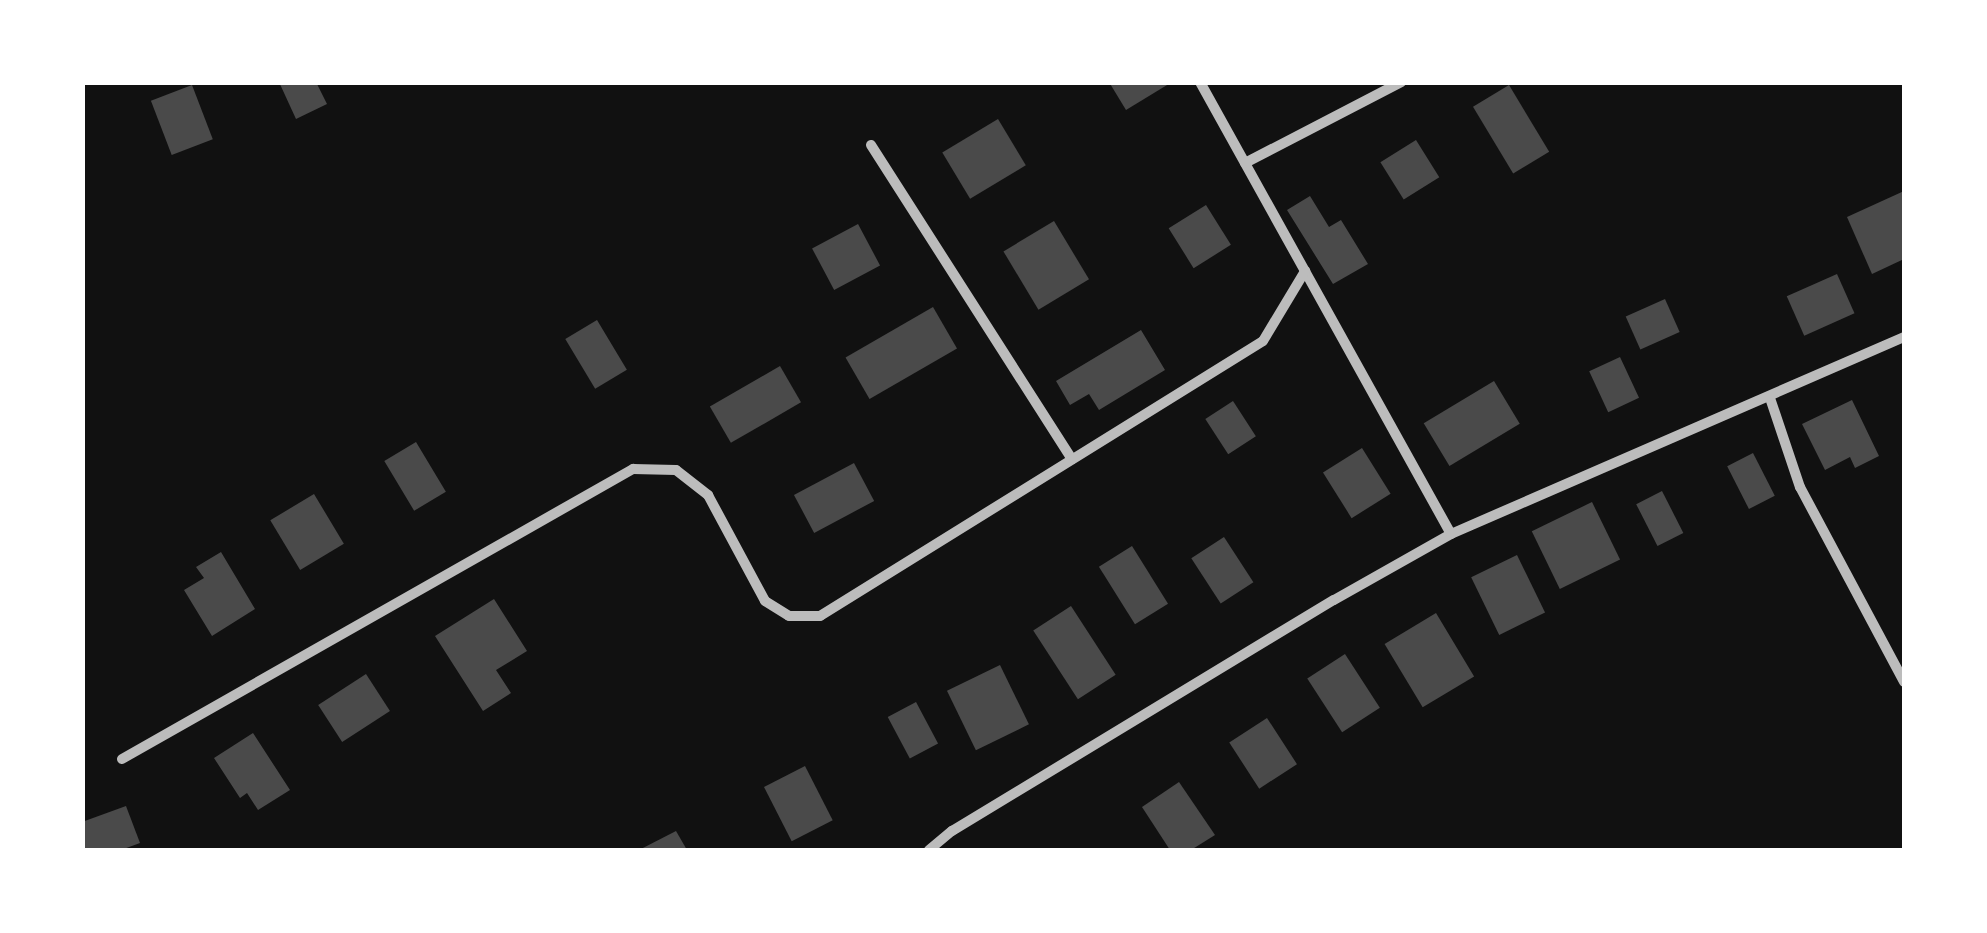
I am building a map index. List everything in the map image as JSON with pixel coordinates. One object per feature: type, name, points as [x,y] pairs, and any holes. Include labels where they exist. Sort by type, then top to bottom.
[{"type":"street","points":[[1200,82],[1452,534]]},
{"type":"street","points":[[1245,163],[1401,82]]},
{"type":"street","points":[[871,145],[1072,459]]},
{"type":"street","points":[[122,759],[633,469],[676,470],[708,495],[765,601],[788,616],[820,616],[1263,341],[1305,272]]},
{"type":"street","points":[[929,850],[952,831],[1317,610],[1452,534],[1904,337]]},
{"type":"street","points":[[1770,398],[1800,487],[1904,682]]},
{"type":"building","points":[[279,82],[316,82],[327,104],[296,119]]},
{"type":"building","points":[[1109,82],[1172,82],[1126,110]]},
{"type":"building","points":[[192,85],[213,139],[172,155],[151,101]]},
{"type":"building","points":[[1509,85],[1549,152],[1513,173],[1473,107]]},
{"type":"building","points":[[998,119],[1026,165],[970,199],[942,152]]},
{"type":"building","points":[[1416,140],[1439,177],[1404,200],[1380,162]]},
{"type":"building","points":[[1904,191],[1904,259],[1872,274],[1847,217]]},
{"type":"building","points":[[1310,196],[1329,227],[1341,220],[1368,264],[1333,284],[1287,210]]},
{"type":"building","points":[[1206,205],[1231,245],[1194,268],[1169,228]]},
{"type":"building","points":[[1054,221],[1089,279],[1038,310],[1003,251]]},
{"type":"building","points":[[858,224],[880,265],[834,290],[812,248]]},
{"type":"building","points":[[1837,274],[1854,313],[1804,336],[1787,296]]},
{"type":"building","points":[[1665,299],[1680,332],[1640,349],[1626,316]]},
{"type":"building","points":[[933,307],[957,349],[870,399],[846,358]]},
{"type":"building","points":[[597,320],[627,370],[595,389],[565,339]]},
{"type":"building","points":[[1141,330],[1165,370],[1099,410],[1089,394],[1070,405],[1056,381]]},
{"type":"building","points":[[1620,357],[1639,398],[1608,412],[1589,371]]},
{"type":"building","points":[[780,366],[801,402],[731,443],[710,407]]},
{"type":"building","points":[[1494,381],[1520,424],[1449,466],[1424,423]]},
{"type":"building","points":[[1852,400],[1879,456],[1855,468],[1850,457],[1825,470],[1802,424]]},
{"type":"building","points":[[1233,401],[1256,436],[1228,454],[1205,419]]},
{"type":"building","points":[[416,442],[446,492],[414,511],[384,461]]},
{"type":"building","points":[[1362,448],[1391,494],[1352,518],[1323,472]]},
{"type":"building","points":[[1753,453],[1775,496],[1749,509],[1727,466]]},
{"type":"building","points":[[854,463],[874,501],[814,533],[794,495]]},
{"type":"building","points":[[1662,491],[1683,533],[1657,546],[1636,504]]},
{"type":"building","points":[[314,494],[344,544],[300,570],[270,520]]},
{"type":"building","points":[[1592,502],[1620,560],[1560,589],[1532,531]]},
{"type":"building","points":[[1224,537],[1253,582],[1221,604],[1191,558]]},
{"type":"building","points":[[1132,546],[1168,604],[1135,624],[1099,567]]},
{"type":"building","points":[[221,552],[255,609],[212,636],[184,590],[204,578],[196,567]]},
{"type":"building","points":[[1517,555],[1545,613],[1499,635],[1471,577]]},
{"type":"building","points":[[494,599],[527,651],[496,670],[511,693],[483,711],[435,636]]},
{"type":"building","points":[[1071,606],[1116,675],[1078,699],[1033,631]]},
{"type":"building","points":[[1436,613],[1474,676],[1423,707],[1385,644]]},
{"type":"building","points":[[1345,654],[1380,708],[1342,732],[1307,679]]},
{"type":"building","points":[[1000,665],[1029,724],[976,750],[947,691]]},
{"type":"building","points":[[366,674],[390,711],[342,742],[318,705]]},
{"type":"building","points":[[916,702],[938,743],[910,759],[888,717]]},
{"type":"building","points":[[1267,718],[1297,764],[1259,789],[1229,743]]},
{"type":"building","points":[[253,733],[290,790],[258,810],[247,793],[240,798],[214,758]]},
{"type":"building","points":[[805,766],[833,820],[792,841],[764,787]]},
{"type":"building","points":[[1179,782],[1215,835],[1191,850],[1170,850],[1142,807]]},
{"type":"building","points":[[126,806],[140,843],[121,850],[82,850],[82,822]]},
{"type":"building","points":[[676,831],[687,850],[639,850]]}]
